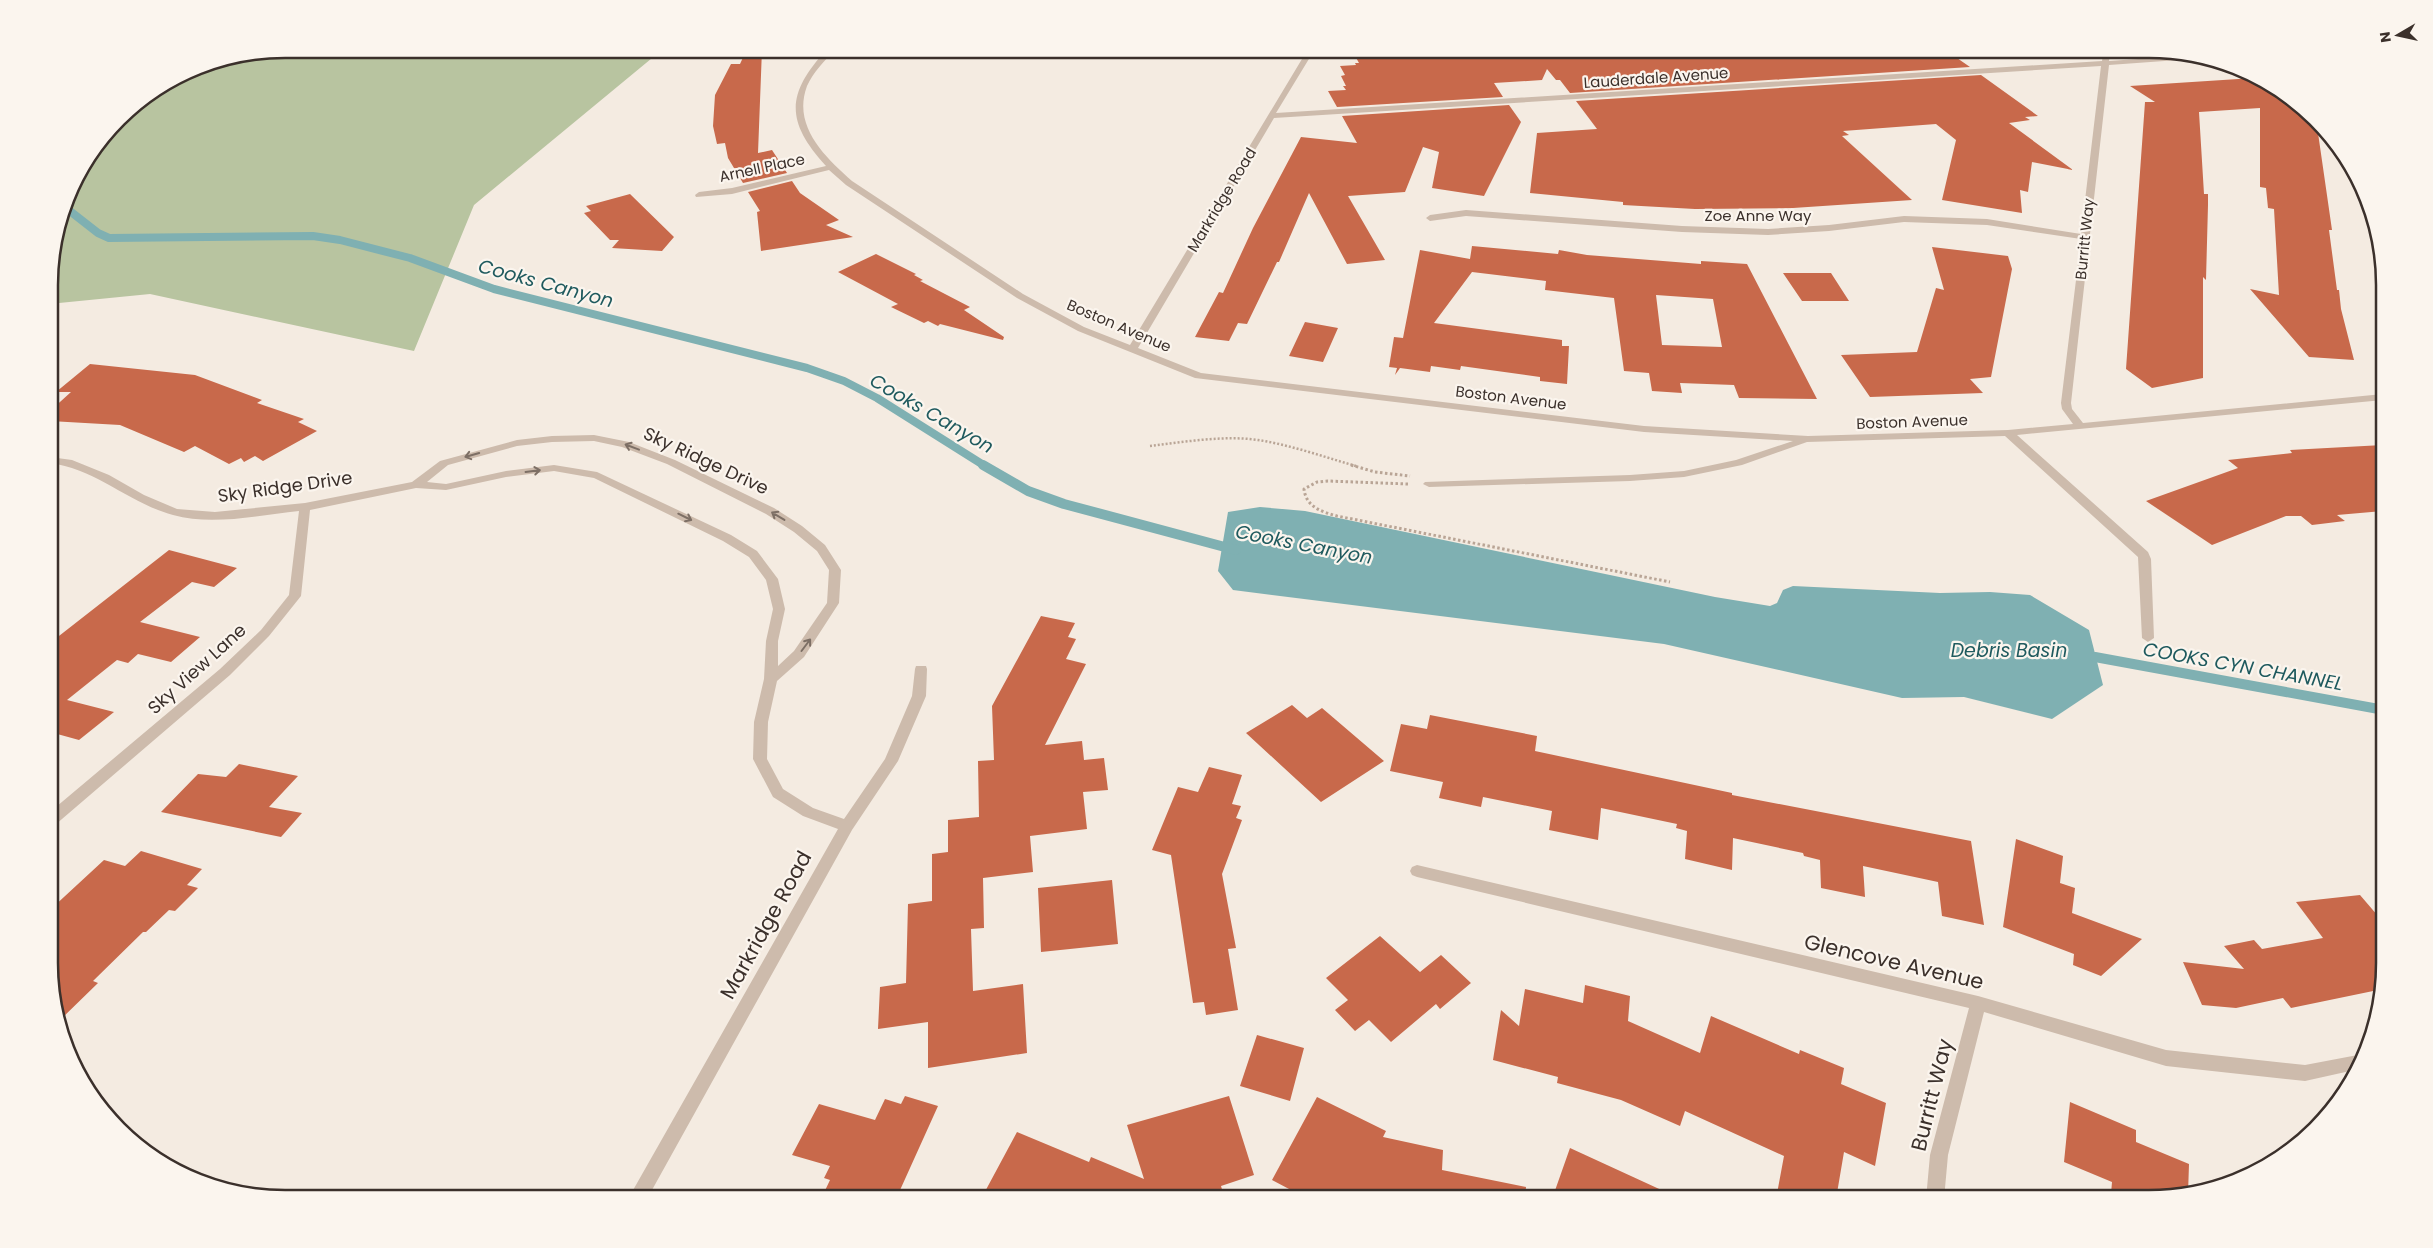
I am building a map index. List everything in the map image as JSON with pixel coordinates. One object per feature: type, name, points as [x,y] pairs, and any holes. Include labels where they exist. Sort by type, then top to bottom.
[{"type":"street","name":"Boston Avenue","points":[[821,58],[815,64],[799,92],[799,117],[805,135],[830,167],[849,183],[1020,296],[1081,329],[1199,376],[1644,429],[1808,440],[2008,433],[2376,398]]},
{"type":"street","name":"Markridge Road","points":[[1132,350],[1306,58]]},
{"type":"street","name":"Burritt Way","points":[[2080,426],[2067,409],[2066,403],[2105,58]]},
{"type":"street","name":"Lauderdale Avenue","points":[[1273,116],[2175,59]]},
{"type":"street","name":"Arnell Place","points":[[699,195],[732,190],[830,167]]},
{"type":"street","name":"Zoe Anne Way","points":[[1430,218],[1466,213],[1682,229],[1768,232],[1828,228],[1904,219],[1987,222],[2086,237]]},
{"type":"street","points":[[2008,433],[2144,555],[2146,559],[2148,638]]},
{"type":"street","name":"Sky Ridge Drive","points":[[416,486],[444,463],[478,453],[543,440],[594,438],[625,444],[671,462],[770,511],[798,529],[821,548],[835,570],[833,603],[799,654],[771,679]]},
{"type":"street","points":[[1429,484],[1630,478],[1684,474],[1738,463],[1808,440]]},
{"type":"street","name":"Sky Ridge Drive","points":[[58,461],[68,462],[105,477],[140,498],[175,512],[216,516],[305,507],[416,486],[446,487],[506,474],[554,468],[597,475],[634,492],[727,538],[753,554],[772,579],[779,609],[772,642],[771,679],[761,722],[760,759],[778,793],[808,812],[846,826]]},
{"type":"street","name":"Sky View Lane","points":[[58,814],[225,672],[265,633],[295,596],[305,507]]},
{"type":"street","name":"Markridge Road","points":[[641,1190],[846,826],[892,761],[920,696],[921,669]]},
{"type":"street","name":"Glencove Avenue","points":[[1417,871],[1978,1003],[2166,1058],[2305,1073],[2352,1063]]},
{"type":"street","name":"Burritt Way","points":[[1936,1190],[1939,1155],[1978,1003]]},
{"type":"path","points":[[1150,446],[1216,439],[1257,440],[1292,447],[1375,472],[1415,477],[1429,484]]},
{"type":"path","points":[[1429,484],[1390,485],[1317,482],[1304,490],[1303,495],[1313,506],[1360,521],[1670,582]]},
{"type":"green space","points":[[269,58],[652,58],[474,205],[414,351],[150,294],[58,303],[59,255],[65,225],[75,197],[88,171],[104,146],[146,104],[184,81],[225,65]]},
{"type":"water","name":"Debris Basin","points":[[1260,507],[1305,511],[1715,597],[1770,606],[1777,603],[1783,590],[1793,586],[2030,595],[2089,630],[2103,685],[2052,719],[1964,697],[1902,698],[1664,644],[1233,590],[1218,571],[1228,512]]},
{"type":"building","points":[[743,58],[762,58],[758,153],[772,150],[787,173],[743,183],[728,158],[725,143],[717,144],[713,126],[715,95],[731,64],[740,64]]},
{"type":"building","points":[[1356,58],[1957,58],[1970,67],[1570,93],[1560,80],[1556,80],[1547,69],[1542,80],[1494,83],[1503,97],[1337,107],[1328,91],[1346,90],[1341,76],[1345,75],[1340,66],[1356,65],[1355,63],[1359,63]]},
{"type":"building","points":[[1981,75],[2038,116],[2025,117],[2030,120],[2009,123],[2073,170],[2032,162],[2028,192],[2020,190],[2022,213],[1942,200],[1956,140],[1936,124],[1843,131],[1849,135],[1842,136],[1912,200],[1793,208],[1695,209],[1623,205],[1623,202],[1530,193],[1537,133],[1597,129],[1576,101]]},
{"type":"building","points":[[2244,79],[2287,104],[2318,134],[2332,230],[2329,230],[2337,290],[2339,290],[2341,309],[2354,360],[2309,357],[2250,289],[2279,295],[2274,209],[2268,208],[2266,188],[2260,187],[2260,108],[2199,112],[2204,194],[2208,194],[2206,280],[2203,277],[2203,378],[2152,388],[2126,369],[2145,102],[2155,102],[2130,86]]},
{"type":"building","points":[[1509,105],[1521,122],[1484,196],[1432,188],[1439,152],[1423,147],[1405,192],[1348,196],[1385,260],[1347,264],[1309,193],[1279,262],[1277,262],[1247,324],[1238,323],[1229,341],[1195,337],[1219,292],[1223,293],[1253,228],[1301,137],[1357,143],[1342,116]]},
{"type":"building","points":[[792,181],[800,193],[839,220],[826,225],[853,237],[761,251],[757,212],[760,211],[748,192]]},
{"type":"building","points":[[630,194],[674,237],[662,251],[612,248],[619,240],[610,240],[584,213],[591,211],[586,206]]},
{"type":"building","points":[[1472,246],[1558,254],[1559,250],[1587,255],[1701,264],[1701,261],[1747,264],[1817,399],[1739,398],[1734,385],[1680,383],[1682,393],[1652,391],[1649,373],[1624,371],[1614,298],[1545,290],[1546,281],[1472,272],[1434,323],[1562,340],[1562,346],[1569,346],[1567,384],[1540,381],[1540,377],[1461,366],[1460,370],[1431,366],[1430,372],[1400,368],[1395,375],[1397,368],[1389,367],[1394,337],[1403,338],[1420,250],[1470,259]],"holes":[[[1656,295],[1713,299],[1722,347],[1662,345]]]},
{"type":"building","points":[[1932,247],[2008,256],[2012,269],[1991,377],[1970,379],[1983,393],[1870,397],[1841,355],[1917,352],[1936,288],[1944,290]]},
{"type":"building","points":[[876,254],[916,274],[914,275],[923,280],[920,281],[970,307],[964,310],[1004,337],[1003,340],[940,324],[938,326],[928,321],[924,323],[891,307],[898,304],[838,272]]},
{"type":"building","points":[[1783,273],[1831,273],[1849,301],[1802,301]]},
{"type":"building","points":[[1305,322],[1338,328],[1323,362],[1289,356]]},
{"type":"building","points":[[90,364],[195,375],[262,400],[257,403],[304,419],[298,422],[317,431],[263,461],[255,456],[244,462],[241,458],[229,464],[195,446],[184,452],[120,425],[58,421],[58,404],[71,392],[58,392]]},
{"type":"building","points":[[2376,445],[2376,512],[2337,515],[2345,521],[2312,525],[2301,516],[2286,516],[2212,545],[2146,501],[2238,468],[2228,460],[2292,453],[2290,450]]},
{"type":"building","points":[[169,550],[237,568],[214,587],[192,582],[140,622],[200,637],[171,662],[138,654],[128,663],[117,660],[67,700],[114,712],[79,740],[58,734],[58,637]]},
{"type":"building","points":[[1041,616],[1075,623],[1068,637],[1076,639],[1066,659],[1086,664],[1045,745],[1082,741],[1084,760],[1104,758],[1108,790],[1083,792],[1087,829],[1030,836],[1033,872],[983,878],[984,928],[971,929],[973,991],[1023,984],[1027,1053],[928,1068],[928,1022],[878,1029],[880,987],[906,983],[908,904],[932,901],[932,854],[948,852],[948,820],[979,817],[978,761],[994,760],[992,706]]},
{"type":"building","points":[[1292,705],[1307,718],[1322,708],[1384,761],[1321,802],[1246,733]]},
{"type":"building","points":[[1430,715],[1537,736],[1535,751],[1732,793],[1732,795],[1971,841],[1984,925],[1942,916],[1938,882],[1863,866],[1865,897],[1821,888],[1820,860],[1804,856],[1803,853],[1733,838],[1732,870],[1685,859],[1687,831],[1676,828],[1677,824],[1601,808],[1598,840],[1549,830],[1552,811],[1483,797],[1481,807],[1439,798],[1443,782],[1390,771],[1401,724],[1427,729]]},
{"type":"building","points":[[239,764],[298,776],[269,807],[302,813],[281,837],[161,812],[198,774],[226,777]]},
{"type":"building","points":[[1209,767],[1242,775],[1232,804],[1241,806],[1236,818],[1242,820],[1222,874],[1236,948],[1228,949],[1238,1010],[1206,1015],[1204,1002],[1193,1003],[1171,855],[1152,850],[1178,787],[1198,792]]},
{"type":"building","points":[[2016,839],[2063,856],[2060,883],[2075,888],[2072,913],[2142,939],[2101,976],[2073,965],[2074,954],[2003,927]]},
{"type":"building","points":[[141,851],[202,869],[187,885],[198,888],[175,911],[169,910],[146,932],[143,932],[93,981],[98,983],[64,1016],[58,979],[58,903],[104,860],[125,866]]},
{"type":"building","points":[[1112,880],[1118,944],[1041,952],[1038,888]]},
{"type":"building","points":[[2360,895],[2376,914],[2374,991],[2291,1008],[2283,998],[2236,1008],[2202,1005],[2183,962],[2244,969],[2224,946],[2254,940],[2262,949],[2323,938],[2296,902]]},
{"type":"building","points":[[1380,936],[1420,972],[1441,955],[1471,983],[1440,1009],[1436,1004],[1391,1042],[1369,1020],[1355,1031],[1335,1010],[1348,1000],[1326,978]]},
{"type":"building","points":[[1585,985],[1630,996],[1628,1021],[1700,1053],[1711,1016],[1799,1054],[1800,1050],[1844,1068],[1841,1084],[1886,1103],[1875,1166],[1844,1152],[1838,1190],[1778,1190],[1784,1156],[1685,1111],[1680,1126],[1621,1100],[1557,1083],[1558,1077],[1493,1060],[1501,1010],[1519,1026],[1525,989],[1583,1003]]},
{"type":"building","points":[[1257,1035],[1304,1048],[1290,1101],[1240,1086]]},
{"type":"building","points":[[905,1096],[938,1106],[900,1190],[825,1190],[830,1180],[824,1178],[830,1166],[792,1155],[819,1104],[875,1120],[885,1099],[901,1104]]},
{"type":"building","points":[[1229,1096],[1254,1175],[1221,1186],[1222,1190],[986,1190],[1017,1132],[1089,1162],[1091,1157],[1144,1179],[1127,1125]]},
{"type":"building","points":[[1317,1097],[1386,1131],[1383,1137],[1443,1150],[1442,1170],[1526,1187],[1526,1190],[1291,1190],[1272,1180]]},
{"type":"building","points":[[2070,1102],[2136,1130],[2136,1142],[2189,1164],[2188,1187],[2164,1190],[2111,1190],[2112,1182],[2064,1162]]},
{"type":"building","points":[[1570,1148],[1661,1190],[1555,1190]]},
{"type":"waterway","name":"Cooks Canyon","points":[[70,211],[98,233],[109,238],[313,236],[340,240],[410,258],[494,289],[807,368],[844,381],[877,398],[985,466]]},
{"type":"waterway","name":"Cooks Canyon","points":[[983,465],[1028,491],[1064,504],[1236,550]]},
{"type":"waterway","name":"COOKS CYN CHANNEL","points":[[2095,657],[2376,709]]}]
